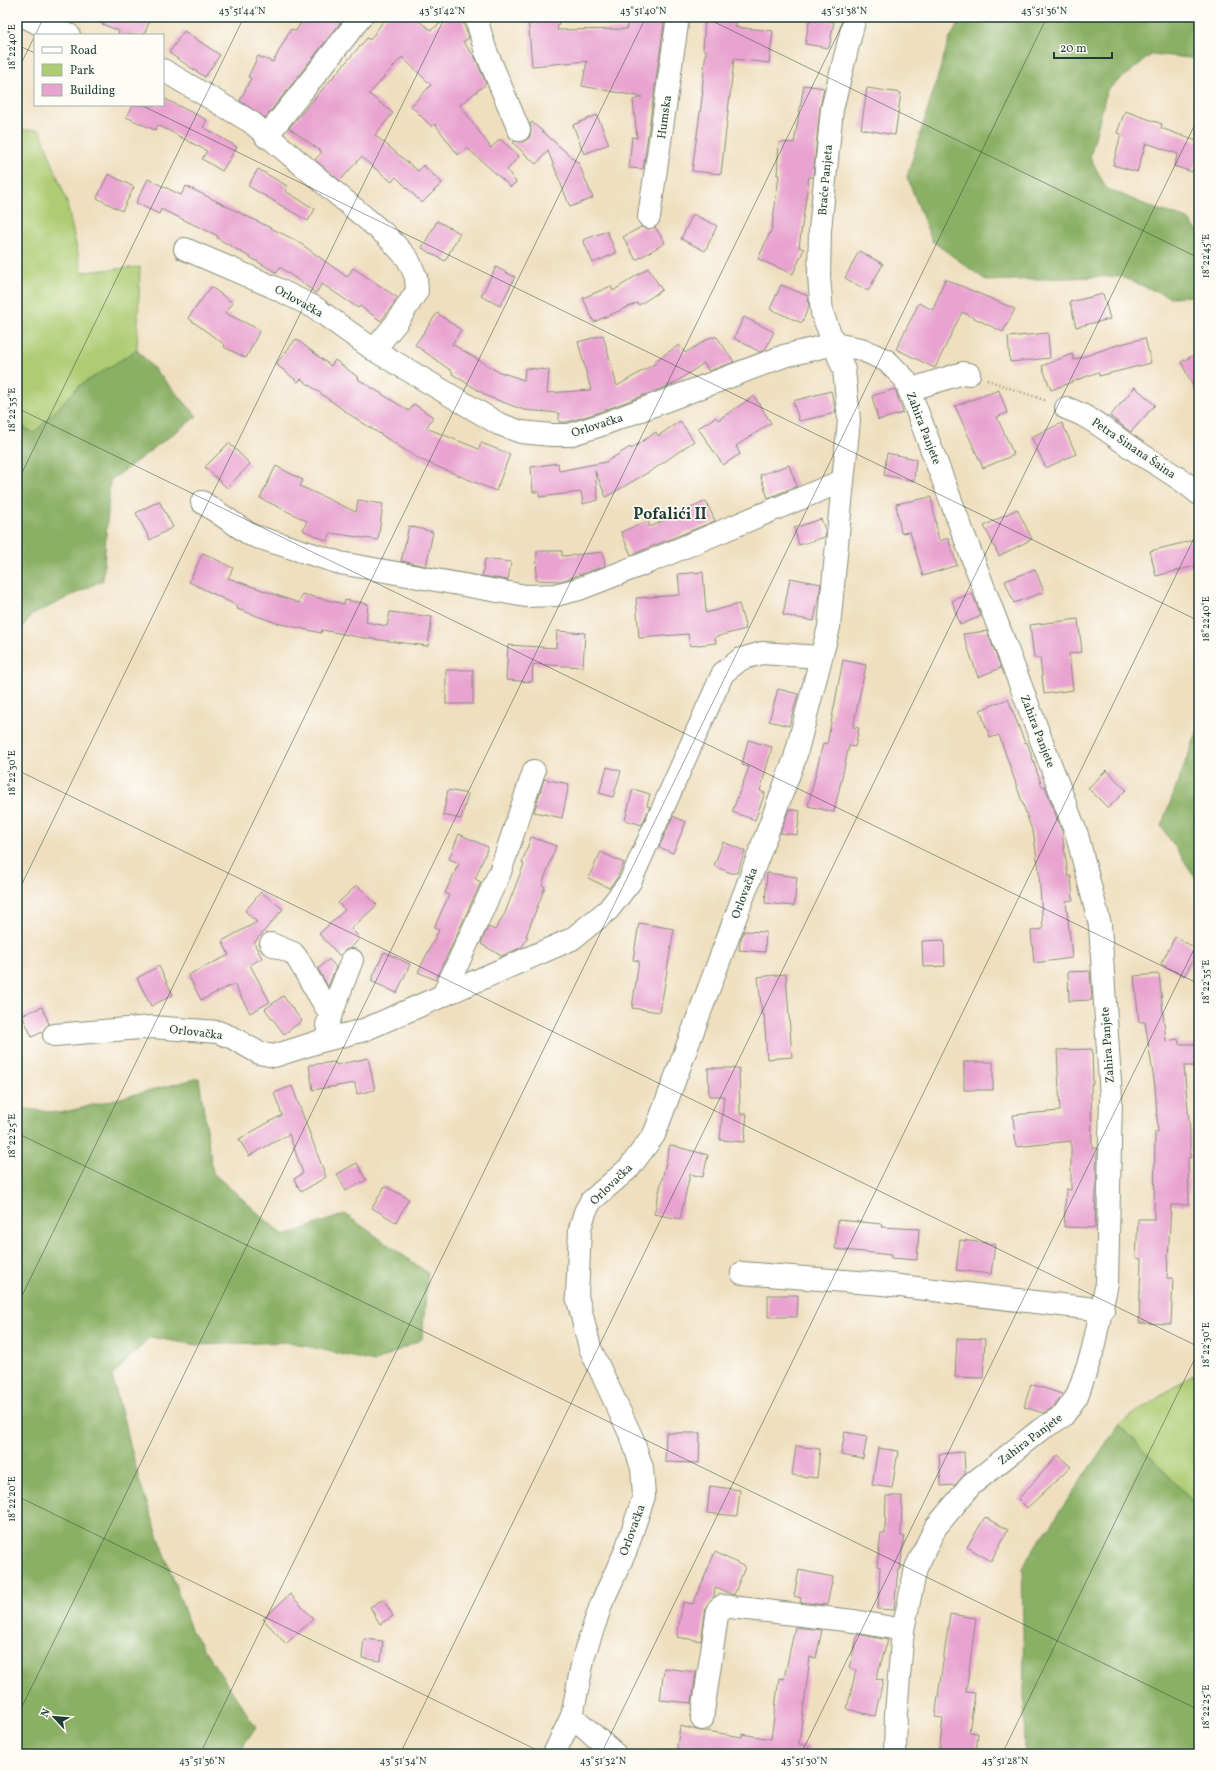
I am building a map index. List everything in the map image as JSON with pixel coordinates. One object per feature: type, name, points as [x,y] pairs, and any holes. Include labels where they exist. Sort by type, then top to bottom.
[{"type":"street","points":[[26,17],[47,28],[65,34]]},
{"type":"street","points":[[266,137],[361,17]]},
{"type":"street","points":[[476,17],[485,49],[519,130]]},
{"type":"street","name":"Humska","points":[[649,217],[678,17]]},
{"type":"street","name":"Braće Panjeta","points":[[834,344],[822,313],[819,276],[820,230],[832,108],[855,17]]},
{"type":"street","points":[[164,71],[251,122],[266,137],[387,236],[408,259],[416,277],[417,291],[397,322],[374,350]]},
{"type":"street","name":"Orlovačka","points":[[185,249],[272,286],[314,306],[374,350],[499,424],[521,432],[569,435],[601,425],[784,356],[834,344],[844,370],[848,393],[849,420],[828,627],[795,758],[654,1135],[629,1168],[590,1201],[580,1229],[577,1296],[590,1348],[632,1438],[642,1468],[644,1496],[626,1550],[602,1602],[584,1655],[572,1716],[558,1748]]},
{"type":"street","name":"Zahira Panjete","points":[[834,344],[862,349],[887,361],[905,379],[1077,835],[1100,925],[1111,1098],[1107,1283],[1103,1310],[1092,1353],[1077,1396],[1063,1416],[1040,1430],[971,1485],[935,1528],[916,1568],[903,1630],[896,1713],[895,1754]]},
{"type":"street","points":[[909,390],[963,373],[969,374]]},
{"type":"street","name":"Petra Sinana Šaina","points":[[1066,408],[1085,415],[1189,485],[1199,494]]},
{"type":"street","points":[[202,502],[251,535],[340,563],[526,596],[548,595],[579,589],[842,481]]},
{"type":"street","name":"Orlovačka","points":[[54,1035],[152,1027],[218,1032],[233,1038],[259,1053],[274,1056],[321,1041],[364,1030],[572,939],[608,910],[630,882],[723,673],[741,659],[762,653],[820,657]]},
{"type":"street","points":[[442,995],[500,872],[534,771]]},
{"type":"street","points":[[271,944],[293,953],[330,1014]]},
{"type":"street","points":[[321,1041],[330,1014],[352,960]]},
{"type":"street","points":[[742,1273],[883,1284],[1103,1310]]},
{"type":"street","points":[[702,1719],[718,1609],[722,1606],[854,1621],[903,1630]]},
{"type":"street","points":[[572,1716],[615,1754]]},
{"type":"path","points":[[969,374],[1066,408]]},
{"type":"green space","points":[[962,17],[1199,17],[1199,59],[1152,54],[1107,90],[1090,157],[1106,188],[1153,208],[1188,219],[1199,233],[1199,296],[1170,297],[1119,276],[987,281],[932,241],[907,177],[949,40]]},
{"type":"green space","points":[[17,130],[40,130],[66,199],[82,272],[140,267],[137,350],[79,386],[34,433],[17,423]]},
{"type":"green space","points":[[137,350],[197,416],[110,481],[103,580],[30,616],[17,636],[17,423],[34,433],[79,386]]},
{"type":"green space","points":[[1199,728],[1199,883],[1161,826]]},
{"type":"green space","points":[[199,1078],[213,1173],[284,1236],[345,1214],[428,1273],[422,1339],[374,1362],[289,1342],[196,1345],[150,1337],[112,1376],[140,1483],[191,1630],[256,1727],[237,1754],[17,1754],[17,1108],[61,1113]]},
{"type":"green space","points":[[1199,1370],[1199,1508],[1119,1424]]},
{"type":"green space","points":[[1119,1424],[1199,1508],[1199,1754],[1025,1754],[1022,1567]]},
{"type":"building","points":[[86,17],[151,17],[144,34],[118,34],[119,31]]},
{"type":"building","points":[[304,17],[345,17],[265,118],[240,101],[251,78],[248,77],[258,56],[273,62],[291,29],[296,31]]},
{"type":"building","points":[[386,17],[413,17],[431,30],[449,17],[461,17],[469,38],[463,42],[475,57],[486,84],[460,105],[491,148],[500,139],[519,156],[507,170],[516,182],[511,187],[467,148],[458,155],[435,124],[432,127],[411,106],[431,85],[402,57],[369,94],[393,113],[375,135],[418,171],[423,165],[442,183],[422,203],[396,177],[392,182],[361,157],[340,181],[315,160],[322,152],[289,128],[367,38],[370,40]]},
{"type":"building","points":[[528,17],[560,17],[557,30],[627,29],[627,17],[665,17],[643,169],[629,168],[632,137],[637,138],[633,100],[642,97],[582,86],[587,61],[532,66]]},
{"type":"building","points":[[705,17],[736,17],[735,27],[773,31],[769,63],[734,59],[721,174],[692,171],[703,91],[706,50],[703,49]]},
{"type":"building","points":[[810,17],[834,22],[829,48],[805,44]]},
{"type":"building","points":[[184,31],[220,55],[205,77],[169,53]]},
{"type":"building","points":[[804,85],[824,88],[820,108],[813,177],[809,177],[799,247],[804,249],[793,274],[758,259],[772,228],[779,175],[777,175],[779,142],[794,143]]},
{"type":"building","points":[[867,88],[901,93],[895,135],[861,129]]},
{"type":"building","points":[[164,98],[207,120],[203,127],[237,147],[222,171],[202,159],[207,151],[158,125],[155,130],[126,117],[133,106],[164,106]]},
{"type":"building","points":[[1125,111],[1162,124],[1161,128],[1199,142],[1199,155],[1192,172],[1174,166],[1178,154],[1146,143],[1137,172],[1113,165],[1121,134],[1117,133]]},
{"type":"building","points":[[597,115],[609,144],[584,154],[573,125]]},
{"type":"building","points":[[532,122],[579,164],[593,198],[570,207],[548,151],[536,164],[513,143],[515,141],[523,142],[529,138],[531,132],[530,124]]},
{"type":"building","points":[[258,169],[287,186],[285,191],[315,209],[308,221],[248,186]]},
{"type":"building","points":[[108,174],[134,187],[122,211],[97,198]]},
{"type":"building","points":[[148,179],[181,195],[186,186],[297,241],[347,277],[353,268],[398,298],[381,321],[360,306],[358,308],[322,284],[316,293],[280,267],[277,273],[217,238],[218,236],[161,209],[159,214],[136,203]]},
{"type":"building","points":[[693,214],[717,226],[705,251],[681,239]]},
{"type":"building","points":[[437,221],[460,233],[445,261],[422,248]]},
{"type":"building","points":[[641,227],[648,229],[655,227],[665,243],[636,260],[623,237]]},
{"type":"building","points":[[607,231],[616,253],[593,263],[583,240]]},
{"type":"building","points":[[859,251],[883,264],[868,291],[845,278]]},
{"type":"building","points":[[496,267],[515,277],[500,306],[481,296]]},
{"type":"building","points":[[648,268],[662,290],[639,305],[637,303],[594,322],[583,298],[611,286],[613,291]]},
{"type":"building","points":[[945,279],[1015,309],[1003,332],[962,312],[935,368],[896,349],[919,303],[933,310]]},
{"type":"building","points":[[781,285],[808,296],[809,306],[802,323],[770,309]]},
{"type":"building","points":[[211,287],[233,303],[225,313],[260,330],[246,358],[224,347],[225,345],[188,318]]},
{"type":"building","points":[[1103,294],[1110,319],[1076,327],[1070,302]]},
{"type":"building","points":[[437,313],[461,330],[452,344],[497,371],[524,380],[525,368],[549,370],[547,393],[591,390],[578,342],[603,335],[617,386],[656,363],[655,361],[679,345],[685,353],[711,337],[717,337],[734,362],[709,371],[704,363],[673,384],[597,413],[567,422],[559,422],[559,413],[524,410],[489,397],[452,374],[453,372],[415,345]]},
{"type":"building","points":[[744,317],[774,332],[765,350],[760,352],[734,338]]},
{"type":"building","points":[[1048,333],[1050,358],[1010,362],[1008,337]]},
{"type":"building","points":[[1145,338],[1151,363],[1099,376],[1098,372],[1051,390],[1042,366],[1072,354],[1074,360],[1117,345]]},
{"type":"building","points":[[296,339],[331,366],[335,360],[359,378],[358,379],[409,411],[414,404],[433,417],[426,428],[479,449],[481,443],[510,454],[496,491],[419,459],[349,414],[301,379],[298,382],[276,364]]},
{"type":"building","points":[[1199,352],[1199,398],[1181,362]]},
{"type":"building","points":[[1135,387],[1155,405],[1131,432],[1110,416]]},
{"type":"building","points":[[895,389],[903,413],[878,420],[872,396]]},
{"type":"building","points":[[999,390],[1007,413],[997,417],[1014,455],[983,468],[955,406]]},
{"type":"building","points":[[831,391],[836,413],[799,421],[793,401]]},
{"type":"building","points":[[754,396],[771,423],[736,446],[740,454],[723,465],[698,428],[716,417],[718,420]]},
{"type":"building","points":[[680,421],[694,441],[654,469],[606,497],[595,471],[598,500],[583,504],[581,492],[539,497],[539,492],[533,492],[531,467],[558,463],[559,471],[606,462],[630,447],[631,449],[656,432],[658,436]]},
{"type":"building","points":[[1062,423],[1076,454],[1046,468],[1031,437]]},
{"type":"building","points":[[229,443],[250,464],[227,488],[205,467]]},
{"type":"building","points":[[887,453],[916,459],[914,481],[884,475]]},
{"type":"building","points":[[789,465],[797,486],[768,498],[760,475]]},
{"type":"building","points":[[276,466],[303,480],[300,486],[356,512],[358,500],[383,504],[378,540],[331,533],[327,541],[303,530],[307,521],[260,498]]},
{"type":"building","points":[[931,497],[939,541],[948,538],[957,565],[923,576],[910,532],[901,533],[896,504]]},
{"type":"building","points":[[159,501],[173,527],[150,540],[136,513]]},
{"type":"building","points":[[706,501],[715,521],[631,555],[621,532],[648,521],[650,527]]},
{"type":"building","points":[[1017,509],[1032,539],[999,556],[984,526]]},
{"type":"building","points":[[821,519],[826,532],[825,537],[799,545],[794,528]]},
{"type":"building","points":[[409,526],[433,532],[426,566],[401,561]]},
{"type":"building","points":[[1199,539],[1199,565],[1156,576],[1150,551]]},
{"type":"building","points":[[537,551],[562,551],[562,556],[603,552],[605,566],[561,581],[536,580]]},
{"type":"building","points":[[203,553],[233,568],[228,578],[299,603],[302,594],[344,604],[345,600],[368,604],[366,622],[387,626],[390,612],[432,617],[428,646],[364,638],[322,630],[321,633],[277,623],[237,609],[238,606],[189,582]]},
{"type":"building","points":[[485,559],[511,562],[508,580],[482,576]]},
{"type":"building","points":[[1035,569],[1044,592],[1014,603],[1005,581]]},
{"type":"building","points":[[703,572],[706,613],[739,604],[746,629],[715,637],[716,643],[690,646],[688,634],[639,638],[636,598],[680,595],[678,574]]},
{"type":"building","points":[[790,578],[821,584],[814,621],[783,615]]},
{"type":"building","points":[[972,593],[981,616],[960,625],[952,601]]},
{"type":"building","points":[[1078,619],[1082,652],[1069,654],[1073,690],[1044,694],[1040,658],[1034,658],[1030,625]]},
{"type":"building","points":[[557,631],[585,633],[583,667],[533,664],[532,682],[506,680],[508,645],[556,648]]},
{"type":"building","points":[[987,631],[1001,668],[978,677],[963,634]]},
{"type":"building","points":[[843,660],[866,665],[853,727],[859,728],[855,747],[849,746],[834,812],[808,806],[823,743],[827,744]]},
{"type":"building","points":[[446,670],[473,670],[473,704],[446,704]]},
{"type":"building","points":[[778,689],[798,694],[789,726],[769,721]]},
{"type":"building","points":[[1008,699],[1025,743],[1027,742],[1042,787],[1045,786],[1062,832],[1068,876],[1071,876],[1073,900],[1066,901],[1072,958],[1034,963],[1031,931],[1043,929],[1038,860],[1034,836],[999,735],[990,738],[980,710]]},
{"type":"building","points":[[748,740],[772,747],[760,791],[765,793],[755,820],[732,812],[749,767],[742,765]]},
{"type":"building","points":[[607,767],[621,771],[613,797],[599,793]]},
{"type":"building","points":[[1107,770],[1126,790],[1108,808],[1088,788]]},
{"type":"building","points":[[544,779],[569,784],[562,818],[534,812]]},
{"type":"building","points":[[633,789],[650,794],[647,806],[650,807],[642,825],[625,820]]},
{"type":"building","points":[[448,790],[468,794],[461,819],[443,815]]},
{"type":"building","points":[[789,809],[800,811],[797,835],[780,833]]},
{"type":"building","points":[[673,816],[686,822],[673,853],[659,847]]},
{"type":"building","points":[[459,834],[488,847],[475,879],[481,882],[436,980],[418,972],[439,930],[434,928],[449,895],[445,893],[459,863],[449,859]]},
{"type":"building","points":[[531,837],[556,846],[542,885],[545,887],[526,936],[528,937],[522,947],[502,956],[481,944],[488,927],[495,930],[505,913],[524,864],[522,863]]},
{"type":"building","points":[[723,842],[745,851],[737,873],[731,873],[714,866]]},
{"type":"building","points":[[601,852],[624,863],[617,878],[609,888],[588,878]]},
{"type":"building","points":[[767,873],[797,877],[794,906],[765,903]]},
{"type":"building","points":[[357,885],[377,905],[351,929],[360,938],[351,948],[344,951],[340,956],[319,934],[345,910],[338,903]]},
{"type":"building","points":[[261,892],[283,909],[254,943],[262,958],[250,965],[270,1002],[250,1013],[234,984],[201,1000],[188,975],[229,955],[222,941],[257,922],[245,911]]},
{"type":"building","points":[[639,923],[674,929],[660,1012],[632,1008],[639,961],[633,960]]},
{"type":"building","points":[[744,931],[766,932],[765,952],[739,950]]},
{"type":"building","points":[[1175,937],[1199,950],[1184,976],[1161,964]]},
{"type":"building","points":[[944,940],[945,966],[923,967],[922,941]]},
{"type":"building","points":[[384,952],[410,964],[397,993],[371,981]]},
{"type":"building","points":[[329,959],[336,967],[328,987],[318,969]]},
{"type":"building","points":[[159,966],[173,995],[151,1006],[137,978]]},
{"type":"building","points":[[1090,971],[1092,1000],[1069,1001],[1068,972]]},
{"type":"building","points":[[786,974],[792,1057],[767,1059],[764,1014],[762,1014],[758,977]]},
{"type":"building","points":[[1159,974],[1166,1041],[1178,1039],[1179,1044],[1199,1044],[1199,1066],[1184,1066],[1190,1132],[1190,1158],[1188,1158],[1189,1205],[1171,1205],[1167,1278],[1173,1278],[1171,1324],[1139,1323],[1141,1259],[1136,1258],[1138,1219],[1154,1219],[1155,1132],[1158,1132],[1155,1087],[1145,1022],[1139,1022],[1134,976]]},
{"type":"building","points":[[283,996],[302,1021],[284,1034],[265,1009]]},
{"type":"building","points":[[42,1007],[49,1024],[42,1032],[32,1037],[22,1015]]},
{"type":"building","points":[[1092,1049],[1092,1148],[1097,1148],[1095,1228],[1064,1227],[1066,1189],[1071,1190],[1071,1141],[1016,1147],[1013,1115],[1060,1111],[1057,1050]]},
{"type":"building","points":[[368,1058],[375,1090],[357,1094],[355,1083],[313,1090],[309,1065],[335,1062],[336,1065]]},
{"type":"building","points":[[964,1062],[993,1062],[993,1090],[964,1090]]},
{"type":"building","points":[[708,1068],[739,1068],[740,1114],[747,1114],[744,1142],[720,1140],[724,1096],[709,1096]]},
{"type":"building","points":[[292,1086],[326,1177],[301,1192],[294,1179],[303,1173],[289,1134],[249,1156],[239,1139],[282,1115],[274,1093]]},
{"type":"building","points":[[670,1145],[708,1155],[703,1177],[690,1174],[680,1219],[654,1214]]},
{"type":"building","points":[[357,1163],[366,1180],[346,1191],[337,1174]]},
{"type":"building","points":[[385,1186],[409,1199],[396,1222],[372,1208]]},
{"type":"building","points":[[838,1220],[882,1224],[881,1227],[919,1229],[917,1260],[891,1258],[891,1255],[835,1249]]},
{"type":"building","points":[[960,1240],[995,1244],[991,1274],[956,1270]]},
{"type":"building","points":[[768,1295],[798,1295],[797,1317],[768,1317]]},
{"type":"building","points":[[957,1338],[985,1339],[983,1378],[955,1377]]},
{"type":"building","points":[[1031,1384],[1062,1394],[1062,1396],[1054,1407],[1043,1413],[1024,1407]]},
{"type":"building","points":[[845,1432],[867,1436],[863,1459],[841,1455]]},
{"type":"building","points":[[666,1433],[700,1433],[699,1463],[665,1462]]},
{"type":"building","points":[[796,1446],[820,1449],[817,1478],[792,1475]]},
{"type":"building","points":[[878,1448],[898,1451],[892,1488],[872,1485]]},
{"type":"building","points":[[964,1452],[965,1474],[955,1485],[941,1486],[939,1454]]},
{"type":"building","points":[[1058,1455],[1071,1467],[1027,1508],[1018,1499]]},
{"type":"building","points":[[710,1486],[740,1490],[737,1516],[707,1513]]},
{"type":"building","points":[[886,1496],[902,1496],[901,1536],[904,1536],[900,1569],[898,1569],[894,1610],[878,1609],[880,1567],[877,1566],[881,1533],[885,1534]]},
{"type":"building","points":[[985,1517],[1008,1530],[991,1561],[967,1547]]},
{"type":"building","points":[[715,1552],[745,1567],[734,1595],[715,1588],[714,1597],[706,1607],[701,1641],[677,1637],[683,1602],[693,1604]]},
{"type":"building","points":[[799,1570],[833,1577],[827,1605],[800,1602],[801,1598],[794,1596]]},
{"type":"building","points":[[290,1594],[313,1619],[286,1644],[263,1619]]},
{"type":"building","points":[[383,1599],[393,1616],[380,1624],[370,1607]]},
{"type":"building","points":[[950,1614],[976,1618],[966,1692],[975,1693],[969,1732],[978,1733],[976,1754],[939,1754],[943,1718],[935,1717]]},
{"type":"building","points":[[795,1627],[822,1630],[816,1658],[810,1657],[799,1744],[809,1746],[808,1754],[676,1754],[680,1726],[701,1731],[742,1737],[742,1734],[771,1739],[779,1678],[784,1679]]},
{"type":"building","points":[[858,1634],[888,1640],[876,1679],[883,1680],[875,1716],[847,1709],[856,1670],[849,1668]]},
{"type":"building","points":[[364,1639],[383,1641],[381,1661],[362,1658]]},
{"type":"building","points":[[664,1668],[696,1672],[692,1703],[660,1700]]},
{"type":"district","name":"Pofalići II","points":[[670,513]]}]
